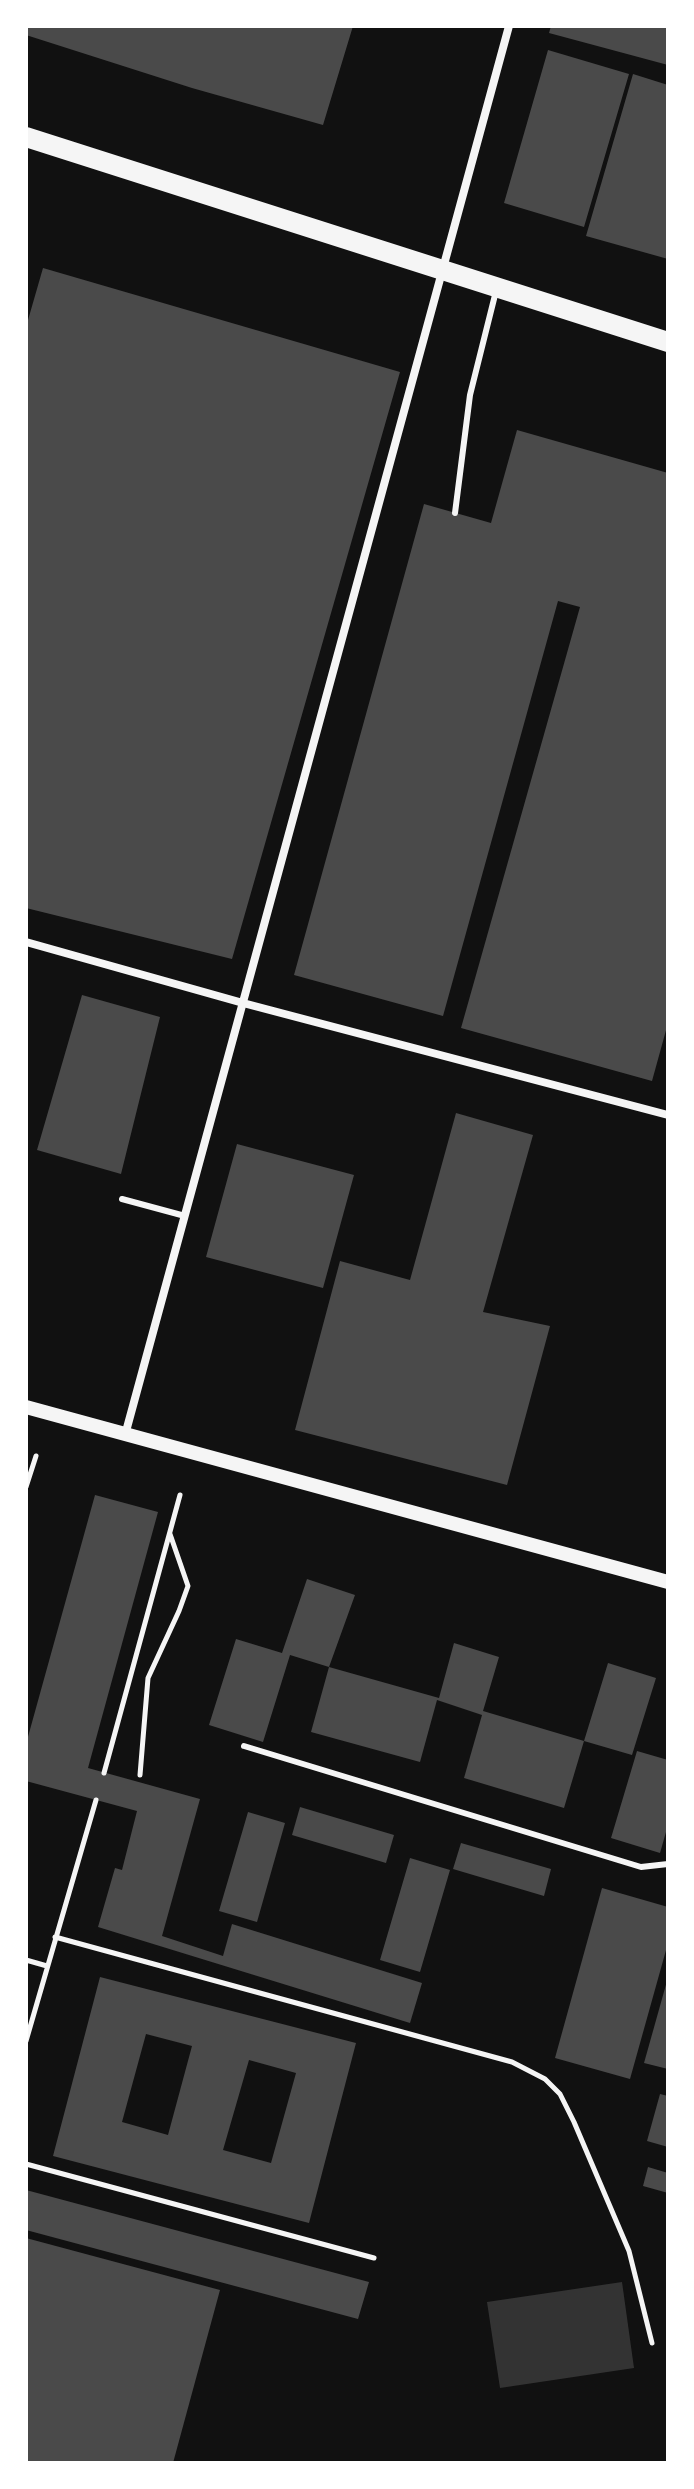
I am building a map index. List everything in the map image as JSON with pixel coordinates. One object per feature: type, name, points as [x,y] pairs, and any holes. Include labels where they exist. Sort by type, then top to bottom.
[{"type":"main road","points":[[26,137],[668,342]]},
{"type":"street","points":[[125,1435],[509,26]]},
{"type":"street","points":[[26,942],[243,1003],[668,1115]]},
{"type":"street","points":[[26,1407],[668,1582]]},
{"type":"lane","points":[[455,513],[470,395],[497,287]]},
{"type":"lane","points":[[122,1199],[185,1216]]},
{"type":"lane","points":[[244,1746],[641,1867],[668,1864]]},
{"type":"path","points":[[26,1487],[36,1456]]},
{"type":"path","points":[[104,1773],[180,1495]]},
{"type":"path","points":[[140,1775],[148,1678],[188,1586],[170,1533]]},
{"type":"path","points":[[26,2041],[96,1800]]},
{"type":"path","points":[[55,1937],[512,2062],[537,2074],[560,2094],[629,2251],[652,2343]]},
{"type":"path","points":[[26,1960],[47,1966]]},
{"type":"path","points":[[26,2164],[374,2258]]},
{"type":"shaded area","points":[[622,2282],[634,2368],[500,2388],[487,2302]]},
{"type":"building","points":[[26,26],[353,26],[323,125],[192,88],[26,35]]},
{"type":"building","points":[[551,26],[668,26],[668,65],[549,33]]},
{"type":"building","points":[[548,50],[629,74],[584,227],[504,203]]},
{"type":"building","points":[[633,74],[668,85],[668,259],[586,236]]},
{"type":"building","points":[[43,268],[400,372],[232,959],[26,908],[26,327]]},
{"type":"building","points":[[517,430],[668,473],[668,1023],[652,1081],[461,1028],[580,607],[558,601],[443,1016],[294,975],[424,504],[491,523]]},
{"type":"building","points":[[82,995],[160,1017],[121,1174],[37,1150]]},
{"type":"building","points":[[456,1113],[533,1135],[483,1312],[550,1326],[507,1485],[295,1430],[340,1261],[410,1280]]},
{"type":"building","points":[[237,1144],[354,1175],[323,1288],[206,1257]]},
{"type":"building","points":[[95,1495],[158,1512],[88,1768],[200,1799],[162,1936],[223,1956],[232,1924],[422,1983],[410,2023],[98,1927],[115,1868],[122,1870],[137,1811],[26,1781],[26,1744]]},
{"type":"building","points":[[307,1579],[355,1595],[329,1667],[290,1655],[263,1742],[209,1725],[236,1639],[282,1653]]},
{"type":"building","points":[[454,1643],[499,1657],[483,1711],[584,1741],[564,1808],[464,1778],[482,1715],[437,1700],[420,1762],[311,1732],[329,1667],[439,1698]]},
{"type":"building","points":[[608,1663],[656,1678],[632,1755],[584,1741]]},
{"type":"building","points":[[637,1751],[668,1760],[668,1825],[660,1853],[611,1838]]},
{"type":"building","points":[[300,1807],[394,1835],[386,1863],[292,1835]]},
{"type":"building","points":[[248,1812],[285,1823],[257,1922],[219,1911]]},
{"type":"building","points":[[461,1843],[551,1869],[544,1896],[453,1869]]},
{"type":"building","points":[[410,1858],[450,1870],[420,1972],[380,1960]]},
{"type":"building","points":[[602,1888],[668,1907],[668,1943],[630,2079],[555,2058]]},
{"type":"building","points":[[100,1977],[356,2043],[309,2223],[53,2156]],"holes":[[[146,2034],[192,2046],[168,2135],[122,2122]],[[249,2060],[296,2073],[271,2163],[223,2150]]]},
{"type":"building","points":[[668,1981],[668,2069],[644,2063]]},
{"type":"building","points":[[660,2094],[668,2096],[668,2147],[647,2141]]},
{"type":"building","points":[[648,2167],[668,2173],[668,2193],[643,2186]]},
{"type":"building","points":[[26,2190],[369,2282],[358,2319],[26,2230]]},
{"type":"building","points":[[26,2238],[220,2290],[173,2463],[26,2463]]}]
